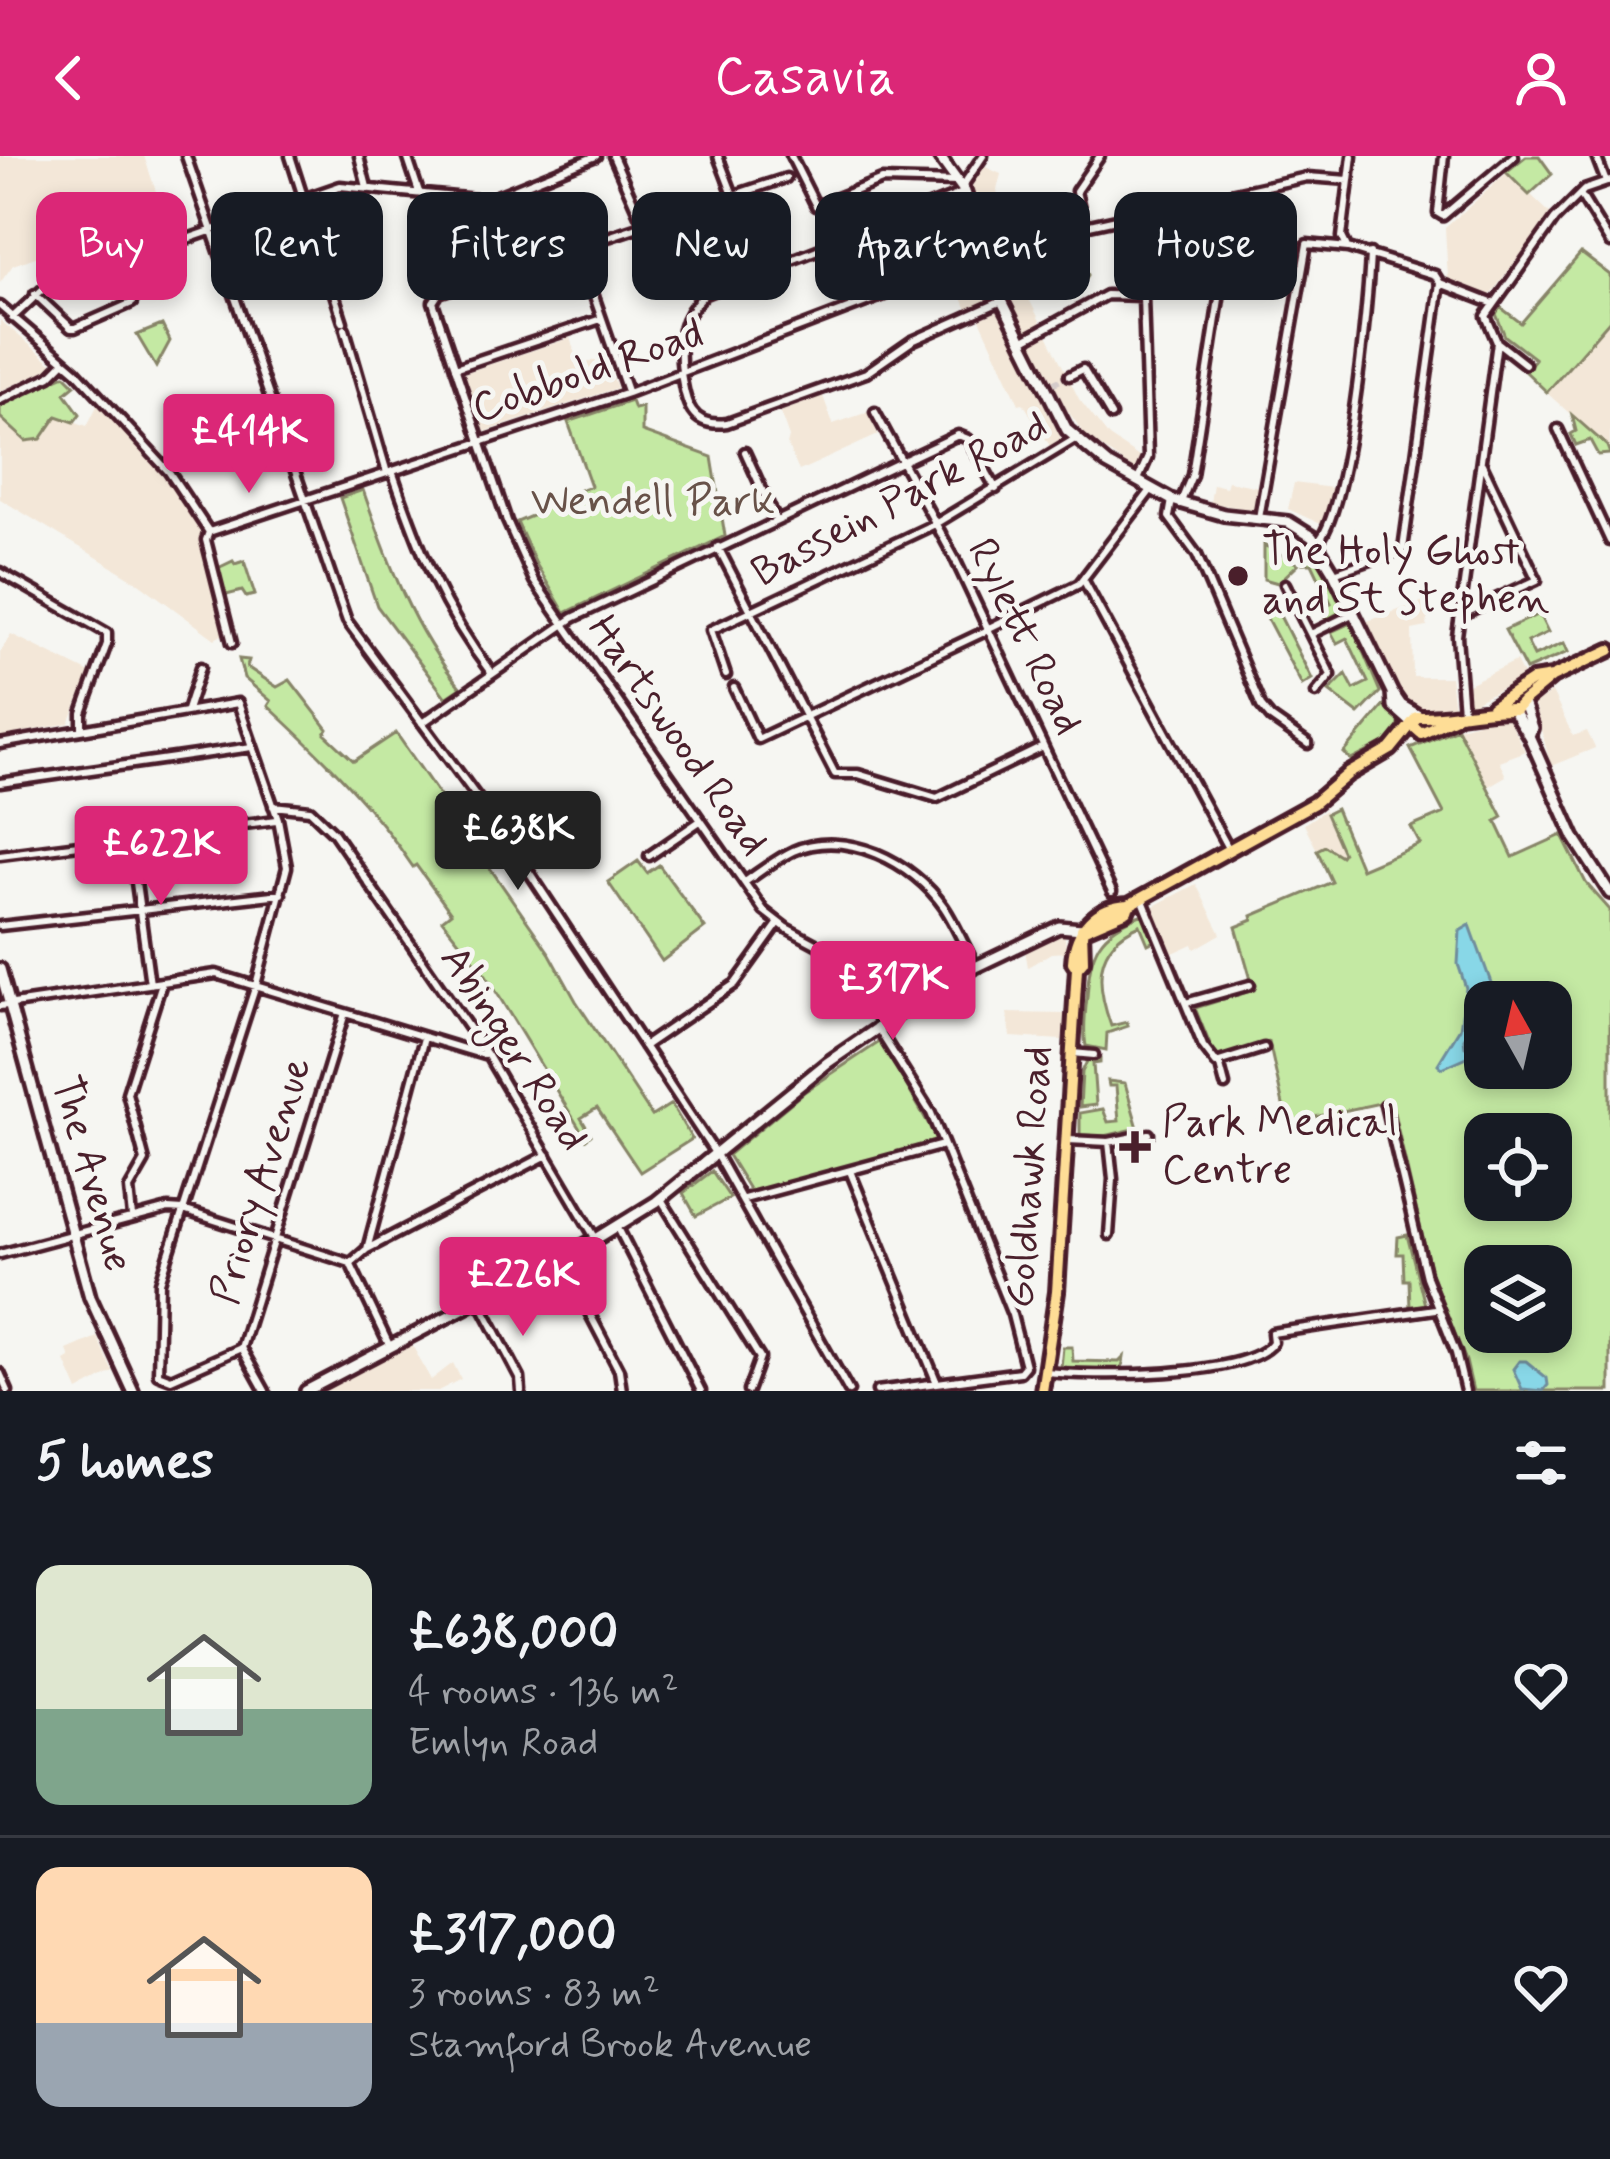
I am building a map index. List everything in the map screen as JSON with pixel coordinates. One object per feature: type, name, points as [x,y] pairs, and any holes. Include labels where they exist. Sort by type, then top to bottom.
[{"type":"main road","points":[[939,156],[964,192]]},
{"type":"main road","points":[[1002,301],[1049,386],[1062,423],[1076,439],[1136,483],[1176,502],[1224,515],[1292,524],[1318,543],[1392,692],[1393,706],[1419,724]]},
{"type":"main road","points":[[306,1391],[596,1239],[658,1200],[880,1025],[975,966],[1058,927],[1082,929],[1126,911],[1129,905],[1300,812],[1419,724],[1515,702],[1533,680],[1552,677],[1610,650]]},
{"type":"main road","points":[[1515,702],[1532,728],[1529,736],[1574,837],[1610,893]]},
{"type":"main road","name":"Goldhawk Road","points":[[1042,1391],[1056,1309],[1082,929]]},
{"type":"main road","name":"The Avenue","points":[[0,969],[5,1006],[90,1297],[134,1391]]},
{"type":"street","points":[[186,156],[211,228]]},
{"type":"street","points":[[290,156],[302,192]]},
{"type":"street","points":[[359,156],[368,188]]},
{"type":"street","points":[[323,192],[340,186],[419,192],[406,156]]},
{"type":"street","points":[[507,192],[596,156]]},
{"type":"street","points":[[613,156],[632,200]]},
{"type":"street","points":[[718,156],[732,192]]},
{"type":"street","points":[[790,156],[816,206],[882,180],[962,187]]},
{"type":"street","points":[[982,156],[962,187],[705,294],[683,326],[685,401],[692,414],[710,424],[727,423],[866,374],[912,341],[1002,301]]},
{"type":"street","points":[[1076,192],[1100,156]]},
{"type":"street","points":[[1348,248],[1342,237],[1352,156]]},
{"type":"street","points":[[1444,156],[1439,215],[1514,156]]},
{"type":"street","points":[[1525,364],[1498,342],[1486,321],[1556,219],[1580,194],[1608,181],[1596,156]]},
{"type":"street","name":"Cobbold Road","points":[[1241,192],[1306,177],[1349,180]]},
{"type":"street","points":[[742,192],[786,178]]},
{"type":"street","points":[[1580,194],[1610,243]]},
{"type":"street","points":[[1259,518],[1305,248],[1314,242],[1370,254],[1435,275],[1440,283],[1494,304]]},
{"type":"street","points":[[1318,543],[1331,523],[1340,485],[1367,319],[1370,254]]},
{"type":"street","points":[[1334,573],[1403,550],[1440,283]]},
{"type":"street","points":[[12,318],[35,294]]},
{"type":"street","points":[[1022,341],[1114,296]]},
{"type":"street","points":[[42,300],[75,328],[132,304],[131,300]]},
{"type":"street","points":[[235,300],[347,621],[502,831],[716,1156],[849,1391]]},
{"type":"street","points":[[336,300],[389,472],[435,588],[492,674]]},
{"type":"street","name":"Hartswood Road","points":[[434,300],[520,552],[562,625],[744,883],[778,924],[827,950],[880,1025],[931,1113],[1012,1315],[1023,1370],[937,1383]]},
{"type":"street","points":[[595,300],[628,393]]},
{"type":"street","name":"Cobbold Road","points":[[209,532],[628,393],[864,300]]},
{"type":"street","points":[[1136,483],[1148,457],[1144,300]]},
{"type":"street","points":[[1219,300],[1192,475],[1169,517],[1197,555],[1256,697],[1271,718],[1308,744]]},
{"type":"street","points":[[0,306],[76,371],[170,472],[209,532],[206,540],[232,643]]},
{"type":"street","points":[[455,368],[602,319]]},
{"type":"street","points":[[1461,714],[1457,637],[1498,342]]},
{"type":"street","points":[[0,400],[50,376],[63,363]]},
{"type":"street","points":[[1069,376],[1083,369],[1111,416]]},
{"type":"street","name":"Rylett Road","points":[[875,412],[988,630],[1112,892]]},
{"type":"street","points":[[1558,429],[1610,541]]},
{"type":"street","points":[[422,723],[562,625],[718,547],[964,435],[997,489]]},
{"type":"street","name":"Bassein Park Road","points":[[726,675],[711,630],[935,524],[1076,439]]},
{"type":"street","points":[[745,452],[776,520]]},
{"type":"street","points":[[1461,615],[1538,580],[1482,464]]},
{"type":"street","points":[[734,688],[758,739],[1047,602],[1083,580],[1151,490]]},
{"type":"street","points":[[718,547],[835,774],[858,774],[932,798],[1043,747]]},
{"type":"street","points":[[1,574],[107,633],[82,713],[82,729]]},
{"type":"street","points":[[1083,580],[1229,852]]},
{"type":"street","points":[[1285,584],[1331,675],[1316,692]]},
{"type":"street","points":[[1310,634],[1354,614]]},
{"type":"street","points":[[188,710],[201,667]]},
{"type":"street","points":[[0,744],[235,702],[241,706],[278,819],[287,867],[256,986],[183,1210]]},
{"type":"street","points":[[0,782],[252,746]]},
{"type":"street","name":"Abinger Road","points":[[273,806],[310,811],[334,833],[488,1056],[596,1239]]},
{"type":"street","points":[[0,855],[278,819]]},
{"type":"street","points":[[649,856],[700,820]]},
{"type":"street","points":[[130,838],[151,984]]},
{"type":"street","points":[[744,883],[801,848],[833,843],[860,848],[896,865],[930,891],[946,910],[975,966]]},
{"type":"street","points":[[0,926],[281,894]]},
{"type":"street","points":[[1142,898],[1204,1046],[1216,1063],[1264,1048]]},
{"type":"street","points":[[644,1046],[735,984],[778,924]]},
{"type":"street","points":[[5,1006],[216,974],[488,1056]]},
{"type":"street","points":[[132,1217],[129,1189],[145,1161],[127,1093],[162,983]]},
{"type":"street","points":[[1186,1003],[1250,985]]},
{"type":"street","name":"Priory Avenue","points":[[183,1210],[160,1282],[158,1374],[171,1379],[241,1348],[345,1013]]},
{"type":"street","points":[[367,1249],[424,1037]]},
{"type":"street","points":[[1073,1053],[1094,1055]]},
{"type":"street","points":[[1219,1062],[1225,1084]]},
{"type":"street","points":[[1385,1105],[1436,1309],[1452,1341],[1466,1391]]},
{"type":"street","points":[[1068,1140],[1109,1142],[1149,1134]]},
{"type":"street","points":[[1108,1235],[1113,1179],[1109,1142]]},
{"type":"street","points":[[744,1199],[944,1145]]},
{"type":"street","points":[[350,1263],[367,1249],[547,1155]]},
{"type":"street","points":[[850,1171],[937,1383],[877,1391]]},
{"type":"street","points":[[658,1200],[760,1358],[748,1391]]},
{"type":"street","points":[[0,1254],[132,1217],[183,1210],[350,1263],[390,1347]]},
{"type":"street","points":[[617,1226],[701,1391]]},
{"type":"street","points":[[560,1257],[619,1370],[622,1391]]},
{"type":"street","points":[[479,1300],[520,1378],[521,1391]]},
{"type":"street","points":[[1043,1372],[1126,1375],[1231,1363],[1268,1350],[1272,1333],[1436,1309]]},
{"type":"street","points":[[241,1348],[265,1391]]},
{"type":"street","points":[[0,1373],[8,1391]]},
{"type":"shaded area","points":[[0,156],[144,156],[156,192],[36,192],[36,257],[13,265],[0,283]]},
{"type":"shaded area","points":[[1526,156],[1539,156],[1552,174],[1530,194],[1551,214],[1489,297],[1448,279],[1445,228]]},
{"type":"shaded area","points":[[981,165],[1001,174],[997,192],[973,192]]},
{"type":"shaded area","points":[[963,300],[990,300],[967,310]]},
{"type":"shaded area","points":[[1011,300],[1030,300],[1079,399],[1109,437],[1142,459],[1136,472],[1086,436],[1067,410]]},
{"type":"shaded area","points":[[998,311],[1063,442],[1052,449],[1023,403],[1019,404],[980,319]]},
{"type":"shaded area","points":[[0,320],[55,366],[0,391]]},
{"type":"shaded area","points":[[1610,320],[1610,450],[1547,393]]},
{"type":"shaded area","points":[[570,338],[579,365],[606,357],[617,388],[484,432],[464,373]]},
{"type":"shaded area","points":[[823,396],[833,424],[868,412],[878,435],[799,471],[780,412]]},
{"type":"shaded area","points":[[98,404],[168,478],[203,533],[228,631],[215,639],[136,581],[0,499],[0,417],[26,441],[41,439],[57,415],[87,426]]},
{"type":"shaded area","points":[[1228,481],[1259,487],[1255,510],[1210,503],[1213,484],[1226,487]]},
{"type":"shaded area","points":[[1294,483],[1332,488],[1323,525],[1288,509]]},
{"type":"shaded area","points":[[1430,599],[1427,627],[1412,630],[1413,677],[1450,677],[1454,709],[1409,708],[1398,696],[1365,622]]},
{"type":"shaded area","points":[[11,634],[90,673],[69,723],[0,737],[0,653]]},
{"type":"shaded area","points":[[1516,661],[1524,677],[1470,704],[1462,687]]},
{"type":"shaded area","points":[[1552,692],[1573,736],[1587,731],[1595,748],[1551,766],[1534,704]]},
{"type":"shaded area","points":[[1498,716],[1508,719],[1525,751],[1499,761],[1506,776],[1487,787],[1457,728]]},
{"type":"shaded area","points":[[1325,810],[1341,856],[1325,846],[1317,850],[1304,824]]},
{"type":"shaded area","points":[[1196,884],[1221,934],[1195,949],[1193,944],[1171,954],[1150,908]]},
{"type":"shaded area","points":[[1064,933],[1067,952],[1051,953],[1028,967],[1025,950]]},
{"type":"shaded area","points":[[1007,1013],[1066,1014],[1062,1040],[1011,1037]]},
{"type":"shaded area","points":[[97,1337],[113,1372],[78,1391],[65,1361],[70,1358],[67,1350]]},
{"type":"shaded area","points":[[412,1345],[431,1380],[453,1363],[461,1379],[438,1391],[322,1391]]},
{"type":"green space","points":[[1526,156],[1539,156],[1552,174],[1529,195],[1506,172]]},
{"type":"green space","points":[[1581,253],[1610,275],[1610,320],[1547,392],[1525,371],[1535,359],[1505,336],[1496,314],[1500,307],[1521,323]]},
{"type":"green space","points":[[162,325],[170,341],[156,367],[137,335]]},
{"type":"green space","points":[[65,375],[75,385],[65,393],[80,414],[74,422],[57,416],[41,439],[26,441],[0,417],[0,403]]},
{"type":"green space","name":"Wendell Park","points":[[631,401],[634,409],[642,407],[642,432],[712,457],[725,536],[565,613],[517,522],[534,515],[532,508],[591,486],[568,422]]},
{"type":"green space","points":[[1572,415],[1610,454],[1598,455],[1590,440],[1576,445]]},
{"type":"green space","points":[[363,490],[415,618],[461,688],[446,698],[377,606],[340,498]]},
{"type":"green space","points":[[1264,545],[1298,564],[1278,583],[1264,579]]},
{"type":"green space","points":[[1313,551],[1345,609],[1326,620],[1321,609],[1331,603],[1312,563],[1304,563]]},
{"type":"green space","points":[[244,561],[255,595],[246,597],[242,591],[223,596],[216,569]]},
{"type":"green space","points":[[1281,598],[1275,606],[1312,679],[1302,685],[1261,607]]},
{"type":"green space","points":[[1539,614],[1548,632],[1527,642],[1534,656],[1564,643],[1568,652],[1526,670],[1505,630]]},
{"type":"green space","points":[[1351,623],[1380,692],[1359,714],[1329,691],[1346,674],[1354,689],[1368,682],[1347,638],[1337,643],[1331,632]]},
{"type":"green space","points":[[239,659],[249,660],[247,667],[277,687],[290,680],[328,729],[325,734],[354,761],[396,733],[550,954],[652,1116],[671,1104],[692,1139],[640,1172],[597,1108],[581,1118],[591,1135],[586,1139],[486,975],[442,920],[451,913],[363,802],[244,678]]},
{"type":"green space","points":[[1386,703],[1399,729],[1388,741],[1351,760],[1344,753]]},
{"type":"green space","points":[[1457,728],[1503,817],[1496,821],[1513,857],[1562,835],[1586,883],[1610,910],[1610,1391],[1473,1391],[1431,1273],[1392,1104],[1287,1123],[1269,1042],[1215,1057],[1195,1008],[1254,990],[1236,927],[1332,882],[1317,850],[1325,846],[1343,853],[1326,814],[1336,809],[1361,869],[1420,844],[1411,827],[1444,813],[1410,748]]},
{"type":"green space","points":[[638,861],[647,873],[659,865],[705,928],[662,961],[608,882]]},
{"type":"green space","points":[[1143,914],[1154,941],[1148,944],[1140,925],[1124,933],[1113,943],[1102,968],[1102,996],[1111,1026],[1127,1022],[1128,1026],[1107,1033],[1106,1050],[1086,1046],[1088,981],[1094,955],[1106,935]]},
{"type":"green space","points":[[881,1041],[940,1144],[752,1194],[728,1155],[804,1092]]},
{"type":"green space","points":[[1088,1059],[1100,1059],[1093,1064],[1096,1105],[1080,1107],[1082,1072]]},
{"type":"green space","points":[[1108,1081],[1125,1083],[1138,1128],[1105,1136],[1080,1135],[1080,1113],[1103,1109],[1108,1122],[1119,1121],[1116,1086],[1109,1086]]},
{"type":"green space","points":[[712,1171],[730,1198],[696,1216],[683,1193]]},
{"type":"green space","points":[[1407,1235],[1425,1305],[1410,1308],[1403,1254],[1397,1254],[1398,1237]]},
{"type":"green space","points":[[1063,1347],[1072,1347],[1073,1361],[1119,1362],[1124,1357],[1122,1369],[1061,1367]]},
{"type":"water","points":[[1470,925],[1490,981],[1464,982],[1458,964],[1460,931]]},
{"type":"water","points":[[1464,1001],[1464,1058],[1442,1068],[1438,1064],[1460,1028]]},
{"type":"water","points":[[1519,1361],[1526,1361],[1547,1378],[1543,1391],[1522,1389],[1513,1369]]},
{"type":"tunnel","points":[[1054,383],[1069,376]]},
{"type":"place","name":"The Holy Ghost and St Stephen","points":[[1238,576]]},
{"type":"place","name":"Park Medical Centre","points":[[1135,1147]]}]
